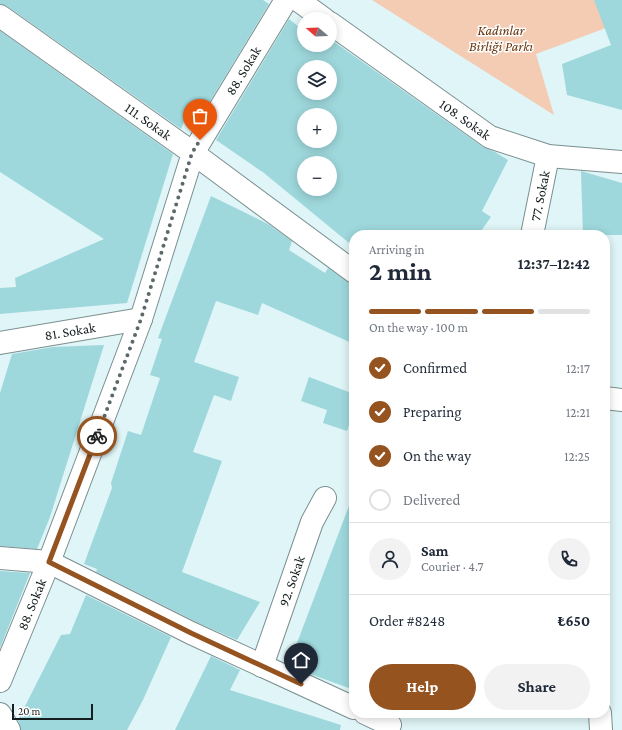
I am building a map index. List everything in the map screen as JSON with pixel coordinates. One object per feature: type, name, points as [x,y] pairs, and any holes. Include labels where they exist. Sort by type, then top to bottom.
[{"type":"street","name":"88. Sokak","points":[[0,680],[49,562],[141,319],[192,153],[286,0]]},
{"type":"street","points":[[298,0],[314,12]]},
{"type":"street","name":"111. Sokak","points":[[0,16],[192,153],[349,268]]},
{"type":"street","name":"108. Sokak","points":[[337,28],[490,137],[548,156],[622,162]]},
{"type":"street","name":"77. Sokak","points":[[533,230],[548,156]]},
{"type":"street","name":"81. Sokak","points":[[0,343],[141,319]]},
{"type":"street","points":[[610,399],[622,400]]},
{"type":"street","name":"92. Sokak","points":[[262,666],[312,522],[326,498]]},
{"type":"street","points":[[0,558],[49,562],[191,633],[349,706]]},
{"type":"street","points":[[0,714],[9,730]]},
{"type":"street","points":[[378,718],[391,723]]},
{"type":"street","points":[[600,718],[601,730]]},
{"type":"green space","name":"Kadınlar Birliği Parkı","points":[[372,0],[622,0],[622,22],[536,54],[554,115]]},
{"type":"building","points":[[0,0],[263,0],[269,4],[195,126],[185,119],[181,129],[7,6],[0,4]]},
{"type":"building","points":[[594,0],[622,0],[622,110],[567,95],[562,64],[611,45]]},
{"type":"building","points":[[289,19],[297,25],[297,52],[337,52],[337,44],[483,147],[508,160],[482,211],[491,217],[482,230],[349,230],[349,243],[264,173],[216,140]]},
{"type":"building","points":[[0,31],[173,154],[127,303],[0,314],[0,288],[16,287],[15,278],[104,239],[0,172]]},
{"type":"building","points":[[581,171],[622,183],[622,235],[610,235],[610,230],[583,230]]},
{"type":"building","points":[[211,196],[268,224],[292,241],[289,250],[325,273],[328,268],[349,283],[349,342],[262,303],[258,315],[216,301],[194,362],[239,377],[231,401],[214,395],[193,452],[222,461],[182,572],[260,602],[237,640],[196,622],[96,572],[97,569],[84,564],[112,488],[111,483],[128,431],[141,435],[160,378],[150,375],[162,339],[158,338]]},
{"type":"building","points":[[104,345],[50,517],[37,549],[0,546],[0,393],[12,354],[53,347]]},
{"type":"building","points":[[309,377],[349,392],[349,425],[347,431],[323,423],[327,410],[301,401]]},
{"type":"building","points":[[349,506],[349,688],[313,675],[289,664]]},
{"type":"building","points":[[0,571],[30,573],[0,648]]},
{"type":"building","points":[[86,595],[171,637],[143,700],[127,730],[21,730],[18,720],[61,635],[70,634]]},
{"type":"building","points":[[211,656],[240,670],[230,690],[341,725],[340,730],[175,730]]},
{"type":"way so far","points":[[97,436],[141,319],[192,153],[200,140]]},
{"type":"route","points":[[97,436],[49,562],[191,633],[301,684]]}]
